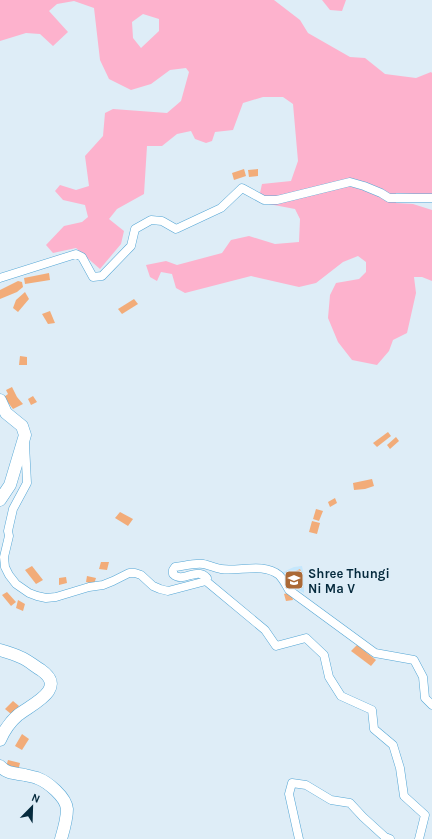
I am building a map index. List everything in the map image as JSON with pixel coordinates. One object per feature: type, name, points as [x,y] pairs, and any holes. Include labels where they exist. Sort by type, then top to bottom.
[{"type":"street","points":[[0,278],[76,254],[82,257],[93,277],[102,276],[132,246],[136,229],[151,220],[162,221],[176,229],[220,208],[242,188],[264,200],[277,200],[350,182],[364,186],[389,198],[432,198]]},
{"type":"street","points":[[0,400],[6,413],[22,426],[25,435],[27,483],[13,509],[4,557],[5,567],[16,584],[29,593],[46,598],[113,582],[129,573],[141,575],[153,586],[168,591],[206,581]]},
{"type":"street","points":[[0,500],[10,485],[25,435]]},
{"type":"street","points":[[419,839],[425,815],[404,796],[400,768],[393,746],[374,729],[372,710],[341,696],[329,677],[324,655],[306,638],[276,646],[265,630],[206,581],[207,578],[204,575],[198,573],[181,578],[175,577],[173,570],[175,567],[203,564],[221,569],[252,568],[266,569],[274,572],[280,576],[289,590],[375,652],[414,660],[423,677],[425,698],[432,705]]},
{"type":"street","points":[[0,650],[21,657],[45,673],[50,678],[51,686],[46,694],[18,715],[0,740]]},
{"type":"street","points":[[0,766],[6,772],[38,778],[60,794],[67,807],[66,822],[61,839]]},
{"type":"street","points":[[299,839],[289,794],[292,783],[306,785],[330,800],[350,803],[385,837],[390,839]]},
{"type":"shaded area","points":[[0,0],[274,0],[300,20],[308,33],[350,57],[365,58],[385,74],[416,78],[431,72],[432,195],[396,193],[396,203],[413,204],[432,210],[432,281],[422,277],[414,277],[416,293],[407,333],[393,340],[389,351],[377,365],[352,360],[338,342],[328,318],[330,295],[336,283],[359,279],[366,272],[366,262],[358,256],[343,262],[316,283],[299,287],[251,276],[185,293],[176,288],[172,274],[161,272],[157,281],[150,277],[146,265],[166,261],[177,265],[222,253],[231,240],[249,236],[275,244],[299,242],[300,219],[295,209],[258,202],[262,184],[291,181],[298,161],[293,104],[283,97],[263,97],[243,103],[233,130],[215,132],[212,141],[206,143],[195,139],[191,131],[177,134],[162,146],[147,146],[144,194],[117,209],[109,219],[124,231],[121,244],[100,269],[76,248],[53,253],[46,245],[64,226],[82,222],[88,217],[85,205],[63,200],[55,191],[60,185],[76,190],[89,186],[85,156],[103,136],[105,113],[113,109],[167,113],[181,101],[189,72],[186,68],[170,70],[151,84],[131,90],[109,79],[100,60],[94,8],[74,1],[57,4],[49,11],[68,32],[53,46],[40,34],[26,33],[0,41]],"holes":[[[143,14],[159,19],[159,31],[141,48],[133,38],[132,22]]]},
{"type":"shaded area","points":[[322,0],[346,0],[342,11],[330,10]]},
{"type":"shaded area","name":"Shree Thungi Ni Ma V","points":[[302,566],[304,576],[304,593],[296,589],[291,590],[281,576],[283,572],[294,567]]},
{"type":"building","points":[[244,169],[246,176],[234,180],[232,173]]},
{"type":"building","points":[[258,169],[258,176],[249,177],[248,170]]},
{"type":"building","points":[[49,273],[50,280],[25,284],[24,278]]},
{"type":"building","points":[[18,281],[22,282],[23,287],[17,292],[0,299],[0,290]]},
{"type":"building","points":[[25,292],[29,299],[18,312],[13,308],[16,300]]},
{"type":"building","points":[[134,299],[138,304],[122,314],[118,309]]},
{"type":"building","points":[[50,311],[55,323],[48,324],[42,314]]},
{"type":"building","points":[[20,356],[27,357],[27,365],[19,365]]},
{"type":"building","points":[[12,387],[17,397],[23,404],[13,409],[4,397],[8,394],[6,390]]},
{"type":"building","points":[[33,396],[37,402],[31,405],[28,399]]},
{"type":"building","points":[[388,432],[391,436],[377,447],[373,443]]},
{"type":"building","points":[[396,437],[399,441],[390,449],[387,445]]},
{"type":"building","points":[[372,479],[374,486],[354,490],[353,483]]},
{"type":"building","points":[[335,498],[337,503],[330,507],[328,502]]},
{"type":"building","points":[[316,509],[323,511],[319,521],[313,519]]},
{"type":"building","points":[[120,512],[133,519],[128,526],[115,518]]},
{"type":"building","points":[[312,521],[320,523],[317,534],[309,532]]},
{"type":"building","points":[[101,562],[109,562],[107,570],[99,569]]},
{"type":"building","points":[[32,566],[43,580],[36,584],[25,570]]},
{"type":"building","points":[[300,569],[303,576],[294,580],[296,585],[291,587],[285,576]]},
{"type":"building","points":[[87,576],[96,578],[94,584],[86,582]]},
{"type":"building","points":[[66,577],[67,583],[59,585],[59,578]]},
{"type":"building","points":[[7,592],[16,602],[11,606],[2,595]]},
{"type":"building","points":[[291,592],[293,600],[286,601],[284,594]]},
{"type":"building","points":[[18,600],[25,604],[23,611],[16,608]]},
{"type":"building","points":[[357,645],[376,660],[371,666],[351,651]]},
{"type":"building","points":[[13,701],[19,706],[11,714],[5,709]]},
{"type":"building","points":[[22,734],[29,739],[22,750],[15,746]]},
{"type":"building","points":[[8,760],[20,763],[18,771],[6,767]]},
{"type":"place","name":"Shree Thungi Ni Ma V","points":[[294,580]]}]
